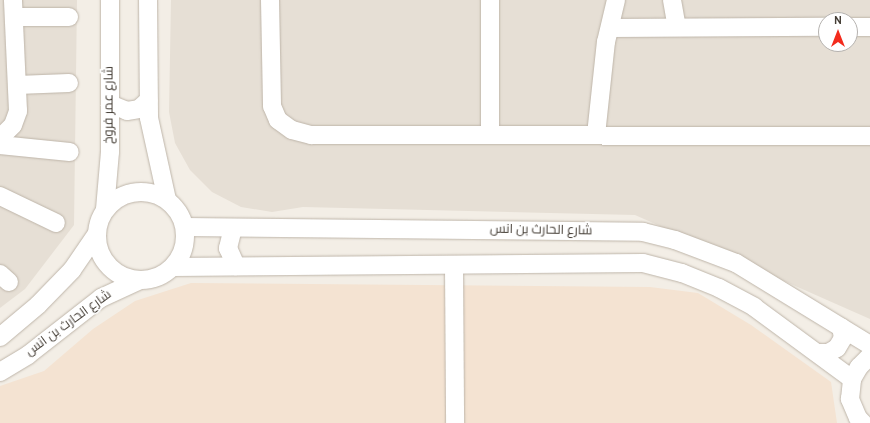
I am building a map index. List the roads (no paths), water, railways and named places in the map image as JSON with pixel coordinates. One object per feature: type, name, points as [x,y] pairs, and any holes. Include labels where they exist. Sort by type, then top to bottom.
[{"type":"street","name":"شارع عمر فروخ","points":[[105,209],[110,152],[110,0]]},
{"type":"street","points":[[148,0],[149,100],[153,143],[168,200]]},
{"type":"street","points":[[270,0],[272,106],[278,120],[292,130],[311,135],[870,136]]},
{"type":"street","points":[[490,0],[490,135]]},
{"type":"street","points":[[596,135],[606,42],[616,0]]},
{"type":"street","points":[[672,0],[677,27]]},
{"type":"street","points":[[0,138],[13,125],[18,111],[14,8],[70,17]]},
{"type":"street","points":[[610,28],[818,27]]},
{"type":"street","points":[[858,27],[870,27]]},
{"type":"street","points":[[17,85],[69,83]]},
{"type":"street","points":[[110,104],[127,111],[139,109],[149,100]]},
{"type":"street","points":[[0,145],[70,152]]},
{"type":"street","points":[[141,191],[155,194],[168,200],[175,208],[184,227],[183,248],[173,266],[158,276],[140,280],[126,278],[114,271],[104,262],[98,249],[96,235],[98,222],[105,209],[115,200],[127,193],[141,191]]},
{"type":"street","points":[[0,196],[56,223]]},
{"type":"street","name":"شارع الحارث بن انس","points":[[184,227],[643,232],[675,240],[736,263],[870,345]]},
{"type":"street","points":[[233,228],[228,248],[236,266]]},
{"type":"street","points":[[0,337],[34,309],[72,270],[96,235]]},
{"type":"street","points":[[173,266],[643,263],[682,273],[719,288],[754,307],[852,379]]},
{"type":"street","points":[[454,265],[455,423]]},
{"type":"street","name":"شارع الحارث بن انس","points":[[0,372],[28,355],[101,298],[140,280]]},
{"type":"street","points":[[818,353],[828,354],[838,348],[843,338],[841,327]]},
{"type":"street","points":[[860,421],[850,399],[852,379],[859,367],[870,356]]}]
